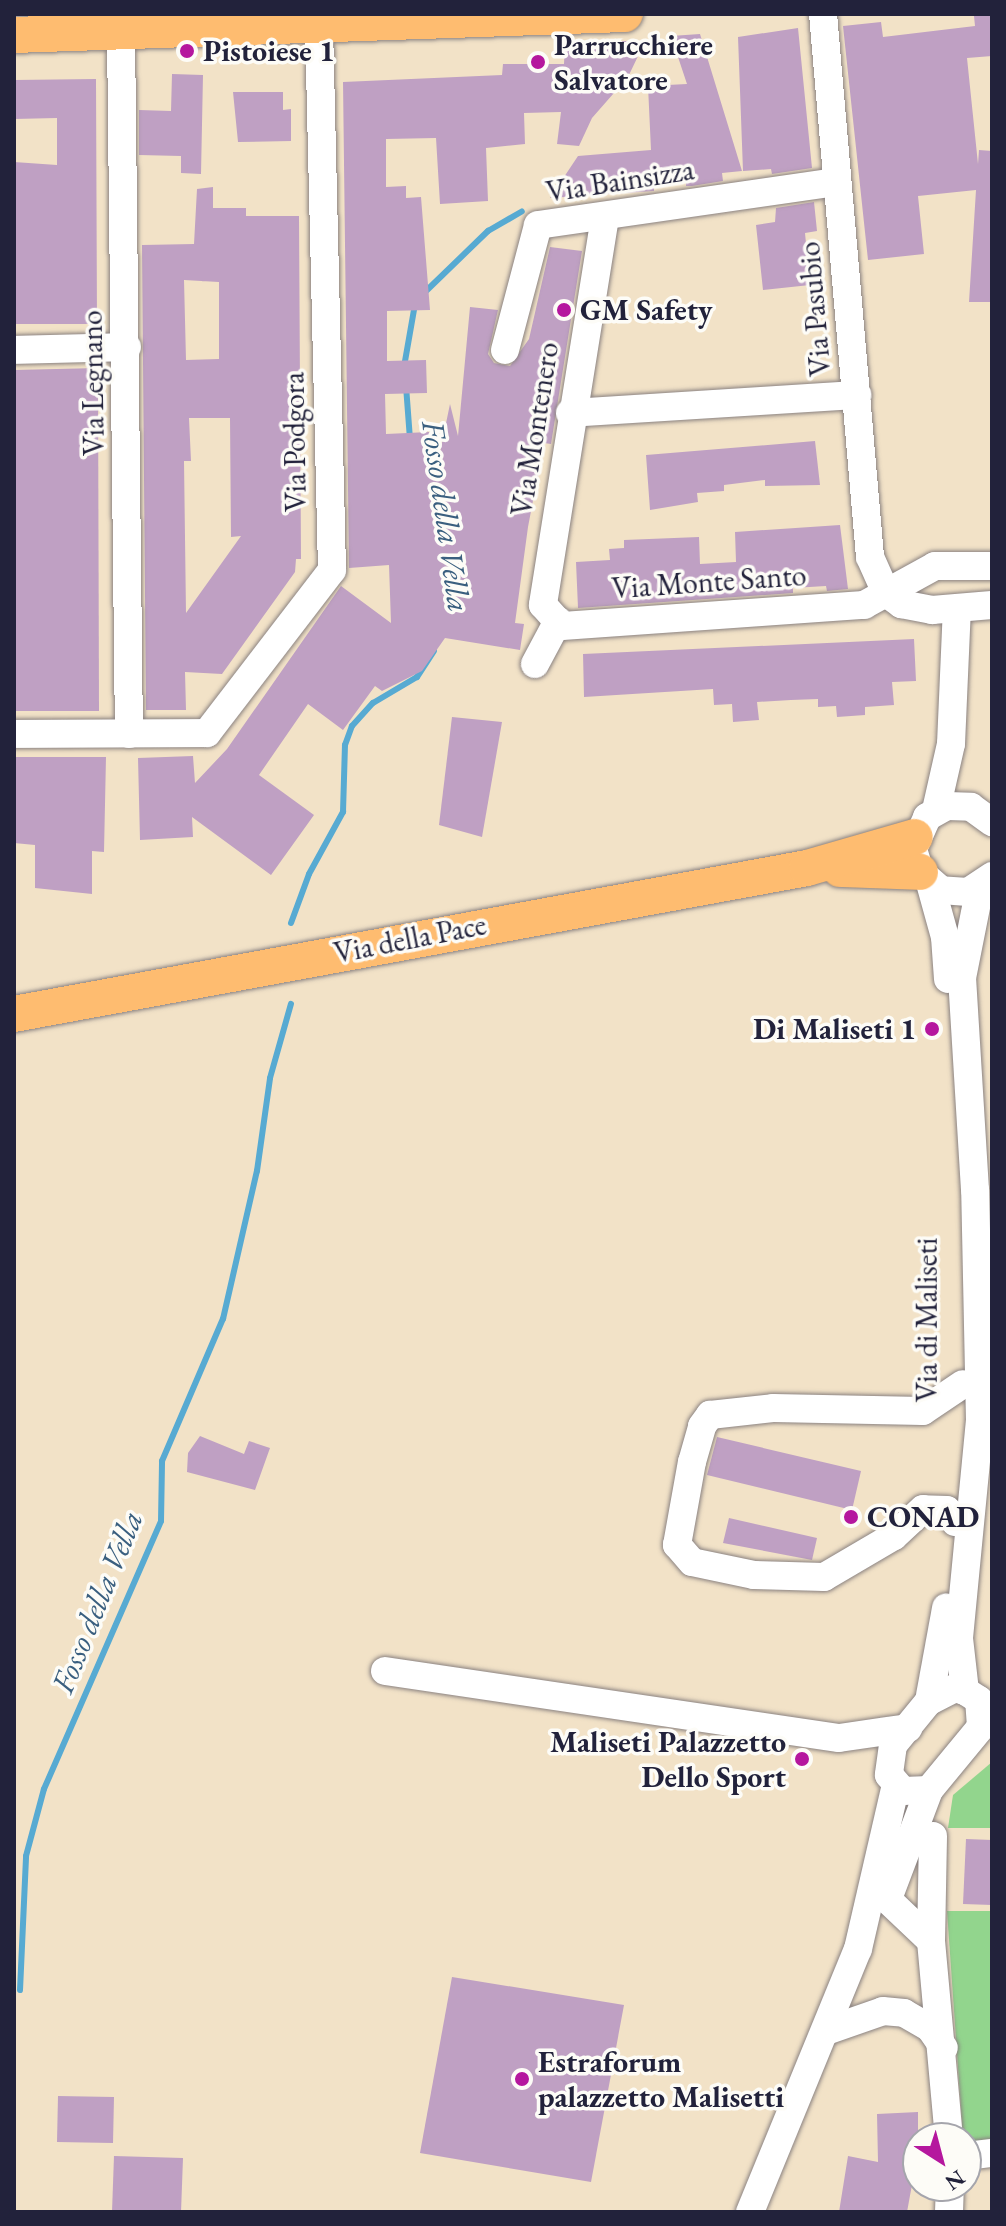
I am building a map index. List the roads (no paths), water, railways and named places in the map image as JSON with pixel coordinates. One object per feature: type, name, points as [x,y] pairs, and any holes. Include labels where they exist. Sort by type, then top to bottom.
[{"type":"main road","points":[[14,35],[121,32],[253,22],[319,28],[625,14]]},
{"type":"main road","name":"Via della Pace","points":[[14,1014],[807,868],[925,850]]},
{"type":"street","name":"Via Pasubio","points":[[823,14],[857,395],[866,536],[886,593]]},
{"type":"street","name":"Via Podgora","points":[[129,734],[207,733],[332,570],[319,28]]},
{"type":"street","name":"Via Legnano","points":[[121,32],[127,347],[129,734]]},
{"type":"street","name":"Via Bainsizza","points":[[505,350],[538,225],[837,182]]},
{"type":"street","name":"Via Montenero","points":[[550,613],[570,413],[605,217]]},
{"type":"street","points":[[14,350],[127,347]]},
{"type":"street","points":[[570,413],[857,395]]},
{"type":"street","name":"Via Monte Santo","points":[[550,613],[562,626],[864,605],[935,566],[992,566]]},
{"type":"street","points":[[886,593],[919,610],[992,605]]},
{"type":"street","points":[[957,609],[951,744],[925,850],[957,934]]},
{"type":"street","points":[[535,664],[550,613]]},
{"type":"street","points":[[14,734],[129,734]]},
{"type":"street","points":[[925,850],[981,814],[951,744]]},
{"type":"street","points":[[925,850],[954,893],[986,881]]},
{"type":"street","points":[[957,934],[986,881]]},
{"type":"street","name":"Via di Maliseti","points":[[858,1949],[891,1775],[893,1745],[929,1701],[943,1629],[955,1522],[963,1384],[957,934]]},
{"type":"street","name":"Via di Maliseti","points":[[750,2212],[781,2147],[858,1949],[888,1900],[929,1790],[985,1734],[959,1622],[980,1421],[975,1190],[957,934]]},
{"type":"street","points":[[955,1522],[937,1506],[923,1509],[894,1536],[824,1577],[754,1575],[692,1562],[677,1545],[698,1438],[710,1415],[773,1408],[923,1411],[963,1384]]},
{"type":"street","points":[[385,1671],[839,1738],[908,1728]]},
{"type":"street","points":[[929,1701],[955,1688],[979,1698]]},
{"type":"street","points":[[839,1738],[915,1794],[929,1790]]},
{"type":"street","points":[[933,1836],[931,1941],[944,2048],[948,2122]]},
{"type":"street","points":[[888,1900],[931,1941]]},
{"type":"street","points":[[826,2031],[873,2013],[904,2013],[930,2028],[944,2048]]},
{"type":"street","name":"Via di Maliseti","points":[[766,2212],[781,2147]]},
{"type":"waterway","name":"Fosso della Vella","points":[[425,292],[488,231],[522,211]]},
{"type":"waterway","name":"Fosso della Vella","points":[[404,367],[415,304]]},
{"type":"waterway","name":"Fosso della Vella","points":[[406,386],[410,439]]},
{"type":"waterway","name":"Fosso della Vella","points":[[291,923],[309,874],[343,812],[345,745],[352,726],[373,703],[417,677],[434,651]]},
{"type":"waterway","name":"Fosso della Vella","points":[[20,1990],[26,1856],[44,1789],[161,1521],[162,1461],[223,1319],[257,1171],[270,1078],[291,1004]]},
{"type":"place","name":"Pistoiese 1","points":[[187,51]]},
{"type":"place","name":"Parrucchiere Salvatore","points":[[538,62]]},
{"type":"place","name":"GM Safety","points":[[564,310]]},
{"type":"place","name":"Di Maliseti 1","points":[[932,1029]]},
{"type":"place","name":"CONAD","points":[[851,1517]]},
{"type":"place","name":"Maliseti Palazzetto Dello Sport","points":[[802,1759]]},
{"type":"place","name":"Estraforum palazzetto Malisetti","points":[[522,2079]]}]
